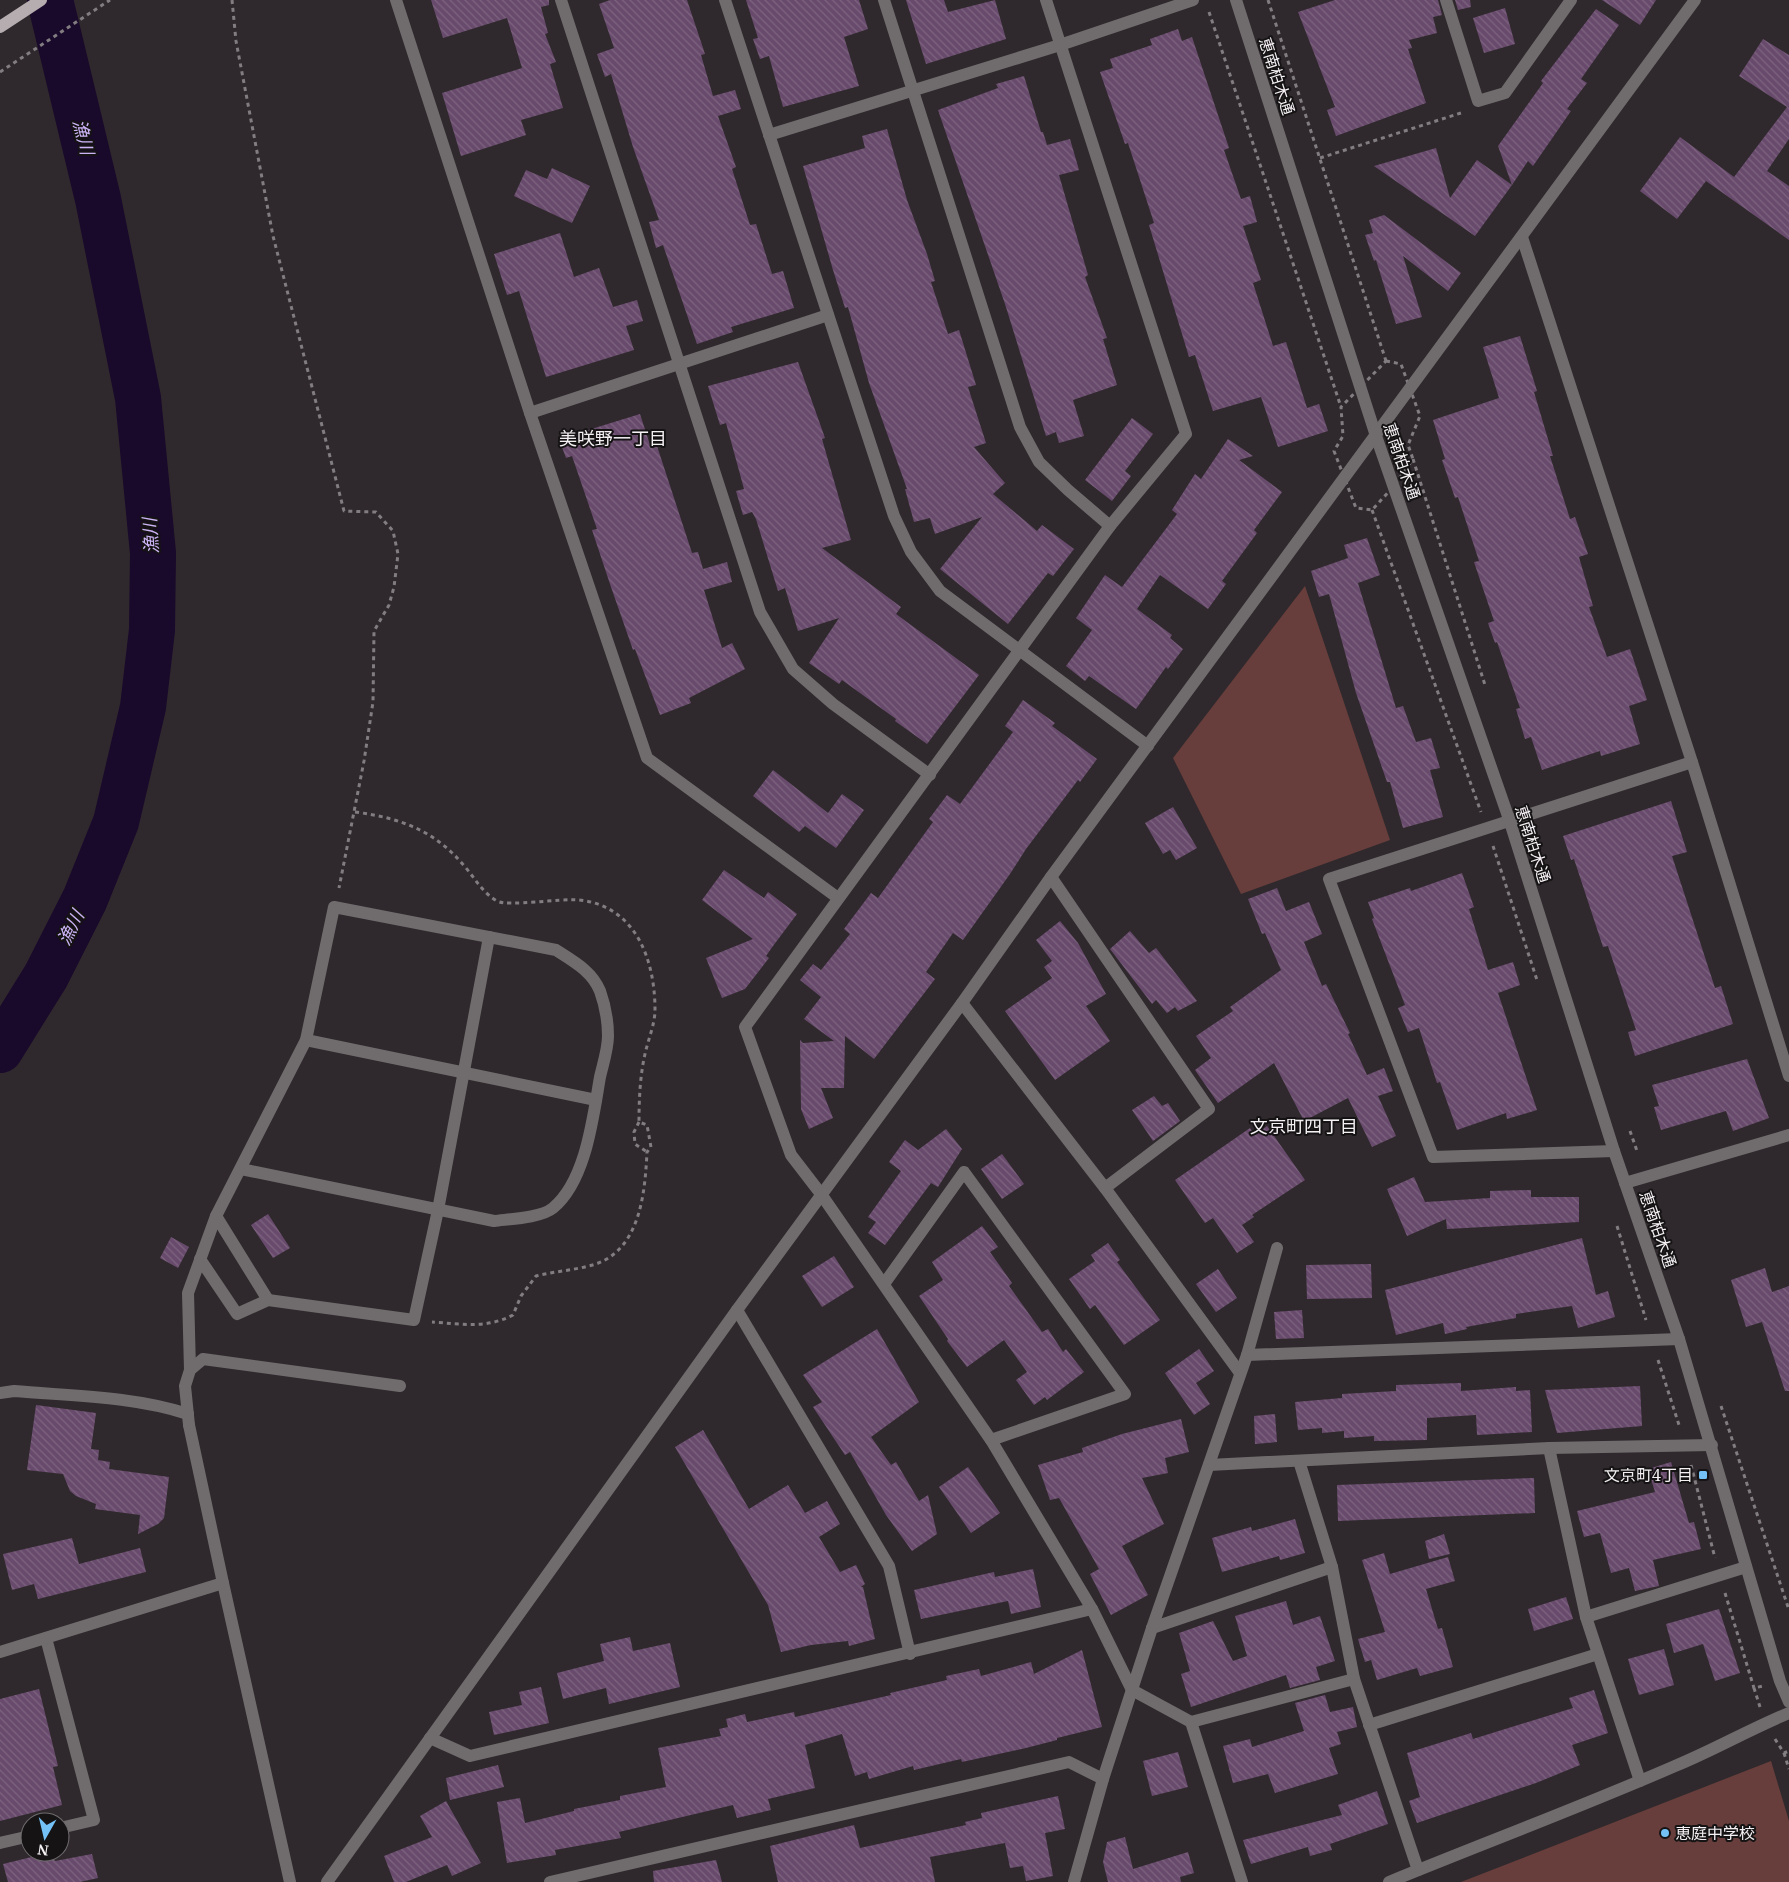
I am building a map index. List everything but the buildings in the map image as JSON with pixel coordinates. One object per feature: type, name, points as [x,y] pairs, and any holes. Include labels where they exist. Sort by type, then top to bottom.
[{"type":"main road","points":[[0,27],[41,0]]},
{"type":"street","points":[[396,0],[530,413],[647,758],[838,898]]},
{"type":"street","points":[[560,0],[681,365],[760,612],[793,669],[834,704],[930,775]]},
{"type":"street","points":[[725,0],[894,516],[911,552],[940,591],[1148,746]]},
{"type":"street","points":[[884,0],[1020,427],[1040,462],[1068,490],[1110,526]]},
{"type":"street","points":[[1046,0],[1186,434],[1110,526],[745,1027],[791,1155],[821,1194],[991,1440],[1092,1609],[1132,1690],[1190,1722],[1242,1882]]},
{"type":"street","points":[[769,134],[913,92],[1193,0]]},
{"type":"street","name":"恵南柏木通","points":[[1236,0],[1376,436],[1509,819],[1614,1151],[1679,1339],[1780,1681],[1789,1702]]},
{"type":"street","points":[[1446,0],[1478,101],[1505,94],[1571,0]]},
{"type":"street","points":[[327,1882],[737,1310],[962,1004],[1051,877],[1376,436],[1494,271],[1522,237],[1695,0]]},
{"type":"street","points":[[1522,237],[1692,762],[1789,1076]]},
{"type":"street","points":[[530,413],[681,365],[828,315]]},
{"type":"street","points":[[1614,1151],[1433,1158],[1329,879],[1509,819],[1692,762]]},
{"type":"street","points":[[1051,877],[1209,1109],[1105,1188]]},
{"type":"street","points":[[241,1169],[494,1221],[526,1217],[552,1209],[571,1185],[582,1162],[596,1100],[608,1037],[606,1013],[599,990],[584,968],[556,950],[334,907],[306,1040],[216,1216],[188,1293],[190,1370],[185,1386],[189,1420],[223,1583],[290,1882]]},
{"type":"street","points":[[200,1259],[237,1314],[268,1300],[414,1320],[438,1210],[489,937]]},
{"type":"street","points":[[962,1004],[1105,1188],[1240,1373]]},
{"type":"street","points":[[306,1040],[596,1100]]},
{"type":"street","points":[[1625,1183],[1789,1135]]},
{"type":"street","points":[[884,1284],[964,1172],[1125,1394],[991,1440]]},
{"type":"street","points":[[216,1216],[268,1300]]},
{"type":"street","points":[[1074,1882],[1103,1779],[1152,1628],[1247,1355],[1276,1248]]},
{"type":"street","points":[[737,1310],[889,1566],[910,1654]]},
{"type":"street","points":[[1247,1355],[1679,1339]]},
{"type":"street","points":[[190,1370],[203,1359],[400,1386]]},
{"type":"street","points":[[0,1393],[14,1391],[113,1399],[168,1407],[189,1420]]},
{"type":"street","points":[[1209,1465],[1550,1448],[1712,1446]]},
{"type":"street","points":[[1550,1448],[1586,1617],[1640,1781]]},
{"type":"street","points":[[1299,1461],[1332,1567],[1354,1679],[1418,1870]]},
{"type":"street","points":[[1152,1628],[1332,1567]]},
{"type":"street","points":[[1586,1617],[1746,1567]]},
{"type":"street","points":[[0,1652],[223,1583]]},
{"type":"street","points":[[430,1738],[470,1756],[910,1654],[1092,1609]]},
{"type":"street","points":[[46,1638],[94,1820],[70,1826]]},
{"type":"street","points":[[1369,1725],[1598,1654]]},
{"type":"street","points":[[1190,1722],[1354,1679]]},
{"type":"street","points":[[1389,1882],[1719,1748],[1766,1722],[1789,1713]]},
{"type":"street","points":[[550,1882],[1069,1762],[1103,1779]]},
{"type":"street","points":[[0,1843],[20,1838]]},
{"type":"path","points":[[0,72],[110,0]]},
{"type":"path","points":[[232,0],[236,41],[273,236],[344,511],[376,512],[393,531],[398,554],[394,587],[389,605],[374,631],[373,702],[354,812],[334,907]]},
{"type":"path","points":[[1268,0],[1386,360]]},
{"type":"path","points":[[1208,10],[1341,407]]},
{"type":"path","points":[[1320,158],[1460,115],[1478,101]]},
{"type":"path","points":[[1372,510],[1486,827],[1539,985]]},
{"type":"path","points":[[354,812],[386,816],[417,828],[442,843],[466,868],[480,889],[498,902],[580,900],[618,914],[634,929],[642,943],[652,983],[655,1012],[644,1055],[638,1097],[639,1122],[634,1132],[636,1144],[647,1152]]},
{"type":"path","points":[[414,1320],[467,1325],[497,1324],[513,1316],[521,1296],[536,1276],[598,1264],[617,1250],[630,1234],[641,1209],[647,1152],[650,1146],[647,1125],[639,1122]]},
{"type":"path","points":[[1614,1218],[1686,1446],[1720,1575],[1754,1688]]},
{"type":"path","points":[[1784,1753],[1789,1769]]},
{"type":"shaded area","points":[[1305,586],[1390,840],[1241,894],[1173,758]]},
{"type":"shaded area","name":"恵庭中学校","points":[[1771,1761],[1789,1821],[1789,1882],[1461,1882]]},
{"type":"waterway","name":"漁川","points":[[0,1050],[46,976],[85,899],[116,822],[143,707],[152,630],[153,553],[138,398],[98,199],[50,0]]},
{"type":"place","name":"文京町4丁目","points":[[1703,1475]]},
{"type":"place","name":"恵庭中学校","points":[[1665,1833]]},
{"type":"district","name":"美咲野一丁目","points":[[613,439]]},
{"type":"district","name":"文京町四丁目","points":[[1304,1127]]}]
